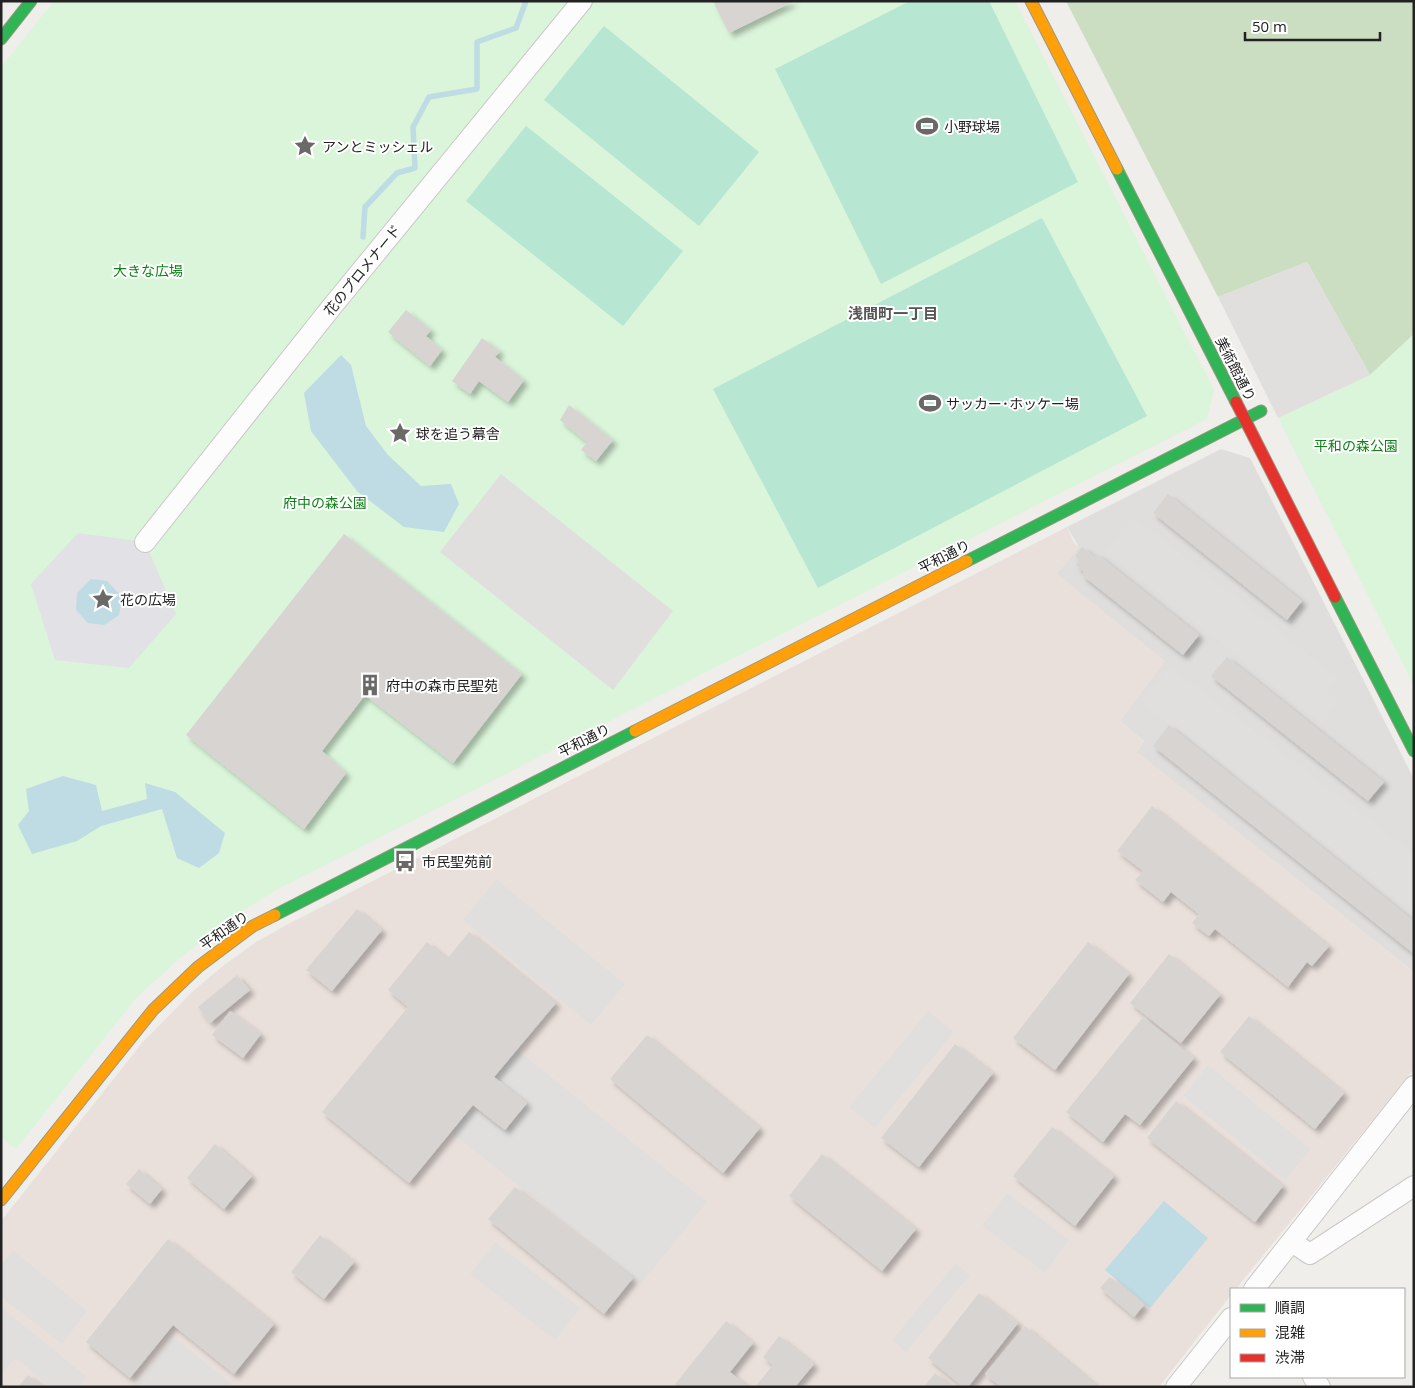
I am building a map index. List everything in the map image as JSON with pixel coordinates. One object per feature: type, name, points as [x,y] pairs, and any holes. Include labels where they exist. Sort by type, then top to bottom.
[{"type":"street","points":[[1,39],[31,1]]},
{"type":"street","name":"花のプロメナード","points":[[145,542],[330,309],[582,1]]},
{"type":"street","name":"美術館通り","points":[[1031,1],[1245,420],[1359,634],[1414,751]]},
{"type":"street","name":"平和通り","points":[[1,1200],[153,1010],[198,967],[253,926],[1261,411]]},
{"type":"street","points":[[1255,1288],[1414,1086]]},
{"type":"street","points":[[1292,1242],[1310,1254],[1414,1186]]},
{"type":"street","points":[[1176,1387],[1230,1319]]},
{"type":"shaded area","points":[[1307,262],[1370,375],[1278,418],[1218,297]]},
{"type":"shaded area","points":[[1221,449],[1250,458],[1414,779],[1414,972],[1136,752],[1144,741],[1120,721],[1056,574],[1079,547],[1067,527]]},
{"type":"shaded area","points":[[501,474],[673,611],[613,690],[440,552]]},
{"type":"shaded area","points":[[1133,517],[1338,678],[1327,692],[1339,702],[1322,723],[1105,551]]},
{"type":"shaded area","points":[[1067,527],[1074,543],[1079,547],[1057,574],[1165,661],[1120,721],[1144,741],[1137,752],[1414,972],[1414,1069],[1237,1288],[1230,1288],[1230,1296],[1159,1387],[1,1387],[1,1221],[142,1043],[192,992],[224,965],[256,942]]},
{"type":"shaded area","name":"花の広場","points":[[78,533],[145,542],[176,614],[129,668],[55,660],[31,584]]},
{"type":"shaded area","points":[[1169,666],[1414,854],[1414,912],[1141,702]]},
{"type":"shaded area","points":[[496,879],[625,984],[591,1025],[463,920]]},
{"type":"shaded area","points":[[928,1011],[954,1032],[875,1128],[849,1107]]},
{"type":"shaded area","points":[[516,1049],[707,1202],[641,1284],[451,1132],[473,1105],[505,1130],[526,1104],[494,1077]]},
{"type":"shaded area","points":[[1208,1065],[1311,1149],[1285,1180],[1183,1096]]},
{"type":"shaded area","points":[[1007,1193],[1069,1240],[1045,1273],[982,1226]]},
{"type":"shaded area","points":[[495,1242],[580,1308],[555,1340],[470,1274]]},
{"type":"shaded area","points":[[13,1250],[87,1311],[62,1344],[1,1297],[1,1265]]},
{"type":"shaded area","points":[[956,1263],[970,1275],[906,1352],[892,1340]]},
{"type":"shaded area","points":[[1,1307],[87,1377],[79,1387],[51,1387],[16,1358],[1,1373]]},
{"type":"shaded area","points":[[173,1337],[231,1383],[228,1387],[134,1387]]},
{"type":"green space","name":"府中の森公園","points":[[54,1],[910,1],[775,69],[1078,182],[989,1],[1015,1],[1214,390],[1207,419],[278,889],[238,914],[186,953],[137,997],[16,1149],[1,1137],[1,67]]},
{"type":"green space","name":"小野球場","points":[[910,1],[989,1],[1078,182],[881,284],[775,69]]},
{"type":"green space","points":[[1066,1],[1414,1],[1414,334],[1370,375],[1307,262],[1218,297]]},
{"type":"green space","points":[[604,26],[759,152],[699,226],[544,100]]},
{"type":"green space","points":[[526,126],[683,251],[623,326],[466,201]]},
{"type":"green space","name":"サッカー･ホッケー場","points":[[1042,218],[1147,416],[818,588],[713,389]]},
{"type":"green space","name":"平和の森公園","points":[[1414,334],[1414,686],[1278,418],[1370,375]]},
{"type":"water","points":[[341,355],[351,365],[366,426],[388,455],[421,486],[451,484],[459,504],[444,532],[404,527],[357,491],[311,431],[304,393]]},
{"type":"water","points":[[91,579],[107,581],[122,597],[119,615],[104,625],[88,623],[76,610],[77,593]]},
{"type":"water","points":[[63,776],[96,785],[102,811],[147,799],[145,783],[175,792],[225,833],[219,853],[199,868],[177,858],[162,809],[101,826],[77,841],[32,854],[18,825],[29,811],[26,789]]},
{"type":"water","points":[[1164,1201],[1208,1238],[1150,1308],[1105,1270]]},
{"type":"building","points":[[713,1],[794,1],[729,33]]},
{"type":"building","points":[[406,310],[431,330],[426,336],[442,350],[430,366],[388,332]]},
{"type":"building","points":[[482,338],[500,351],[495,357],[524,380],[508,402],[479,381],[470,394],[452,381]]},
{"type":"building","points":[[569,405],[613,440],[596,461],[581,450],[587,442],[560,420]]},
{"type":"building","points":[[1168,494],[1302,601],[1287,620],[1153,513]]},
{"type":"building","name":"府中の森市民聖苑","points":[[344,534],[522,674],[453,763],[365,695],[322,751],[346,773],[304,829],[186,735]]},
{"type":"building","points":[[1082,547],[1095,557],[1097,554],[1199,635],[1183,655],[1082,575],[1084,572],[1076,565],[1080,560],[1075,556]]},
{"type":"building","points":[[1227,657],[1384,782],[1368,801],[1211,676]]},
{"type":"building","points":[[1169,725],[1414,921],[1414,954],[1153,746]]},
{"type":"building","points":[[1152,806],[1329,946],[1312,966],[1307,962],[1288,987],[1215,929],[1209,936],[1192,923],[1199,914],[1171,892],[1163,902],[1135,880],[1143,871],[1117,851]]},
{"type":"building","points":[[357,909],[382,930],[332,991],[306,970]]},
{"type":"building","points":[[469,932],[556,1003],[494,1077],[527,1103],[505,1130],[473,1105],[409,1183],[322,1112],[408,1007],[388,990],[427,942],[447,959]]},
{"type":"building","points":[[1088,942],[1129,974],[1055,1070],[1013,1038]]},
{"type":"building","points":[[1169,954],[1220,995],[1181,1043],[1130,1003]]},
{"type":"building","points":[[237,975],[250,990],[210,1023],[198,1007]]},
{"type":"building","points":[[230,1011],[261,1034],[243,1058],[212,1035]]},
{"type":"building","points":[[1249,1016],[1344,1093],[1315,1129],[1220,1052]]},
{"type":"building","points":[[1143,1017],[1194,1058],[1140,1125],[1125,1114],[1103,1142],[1066,1112]]},
{"type":"building","points":[[647,1035],[760,1128],[723,1173],[610,1079]]},
{"type":"building","points":[[955,1044],[993,1073],[919,1167],[881,1138]]},
{"type":"building","points":[[1176,1101],[1283,1186],[1255,1222],[1147,1138]]},
{"type":"building","points":[[1052,1127],[1114,1176],[1075,1226],[1013,1176]]},
{"type":"building","points":[[215,1144],[252,1176],[224,1209],[187,1178]]},
{"type":"building","points":[[822,1154],[916,1229],[882,1271],[789,1196]]},
{"type":"building","points":[[139,1169],[162,1189],[150,1204],[126,1184]]},
{"type":"building","points":[[515,1187],[633,1278],[604,1314],[488,1219]]},
{"type":"building","points":[[320,1235],[354,1262],[324,1299],[291,1272]]},
{"type":"building","points":[[168,1239],[274,1324],[234,1374],[173,1325],[130,1378],[86,1342]]},
{"type":"building","points":[[1110,1277],[1144,1305],[1134,1317],[1100,1288]]},
{"type":"building","points":[[979,1293],[1018,1323],[968,1387],[963,1387],[928,1358]]},
{"type":"building","points":[[726,1321],[753,1343],[730,1372],[748,1387],[678,1387],[675,1384]]},
{"type":"building","points":[[1025,1326],[1098,1387],[1001,1387],[985,1374]]},
{"type":"building","points":[[779,1336],[814,1364],[795,1387],[755,1387],[773,1365],[763,1357]]},
{"type":"building","points":[[935,1373],[952,1387],[924,1387]]},
{"type":"building","points":[[28,1375],[43,1387],[18,1387]]},
{"type":"waterway","points":[[363,237],[365,207],[397,173],[415,168],[413,127],[429,97],[477,89],[477,42],[516,28],[526,1]]},
{"type":"traffic: fast","points":[[1,39],[31,1]]},
{"type":"traffic: fast","points":[[1117,169],[1236,402]]},
{"type":"traffic: fast","points":[[967,561],[1261,411]]},
{"type":"traffic: fast","points":[[1335,597],[1414,751]]},
{"type":"traffic: fast","points":[[275,915],[635,731]]},
{"type":"traffic: slow","points":[[1031,1],[1117,169]]},
{"type":"traffic: slow","points":[[635,731],[967,561]]},
{"type":"traffic: slow","points":[[1,1200],[153,1010],[198,967],[253,926],[275,915]]},
{"type":"traffic: jam","points":[[1236,402],[1335,597]]},
{"type":"place","name":"小野球場","points":[[927,126]]},
{"type":"place","name":"アンとミッシェル","points":[[305,146]]},
{"type":"place","name":"サッカー･ホッケー場","points":[[930,403]]},
{"type":"place","name":"球を追う幕舎","points":[[400,433]]},
{"type":"place","name":"花の広場","points":[[103,599]]},
{"type":"place","name":"府中の森市民聖苑","points":[[370,685]]},
{"type":"place","name":"市民聖苑前","points":[[405,861]]},
{"type":"district","name":"浅間町一丁目","points":[[893,313]]},
{"type":"park label","name":"大きな広場","points":[[148,270]]}]
